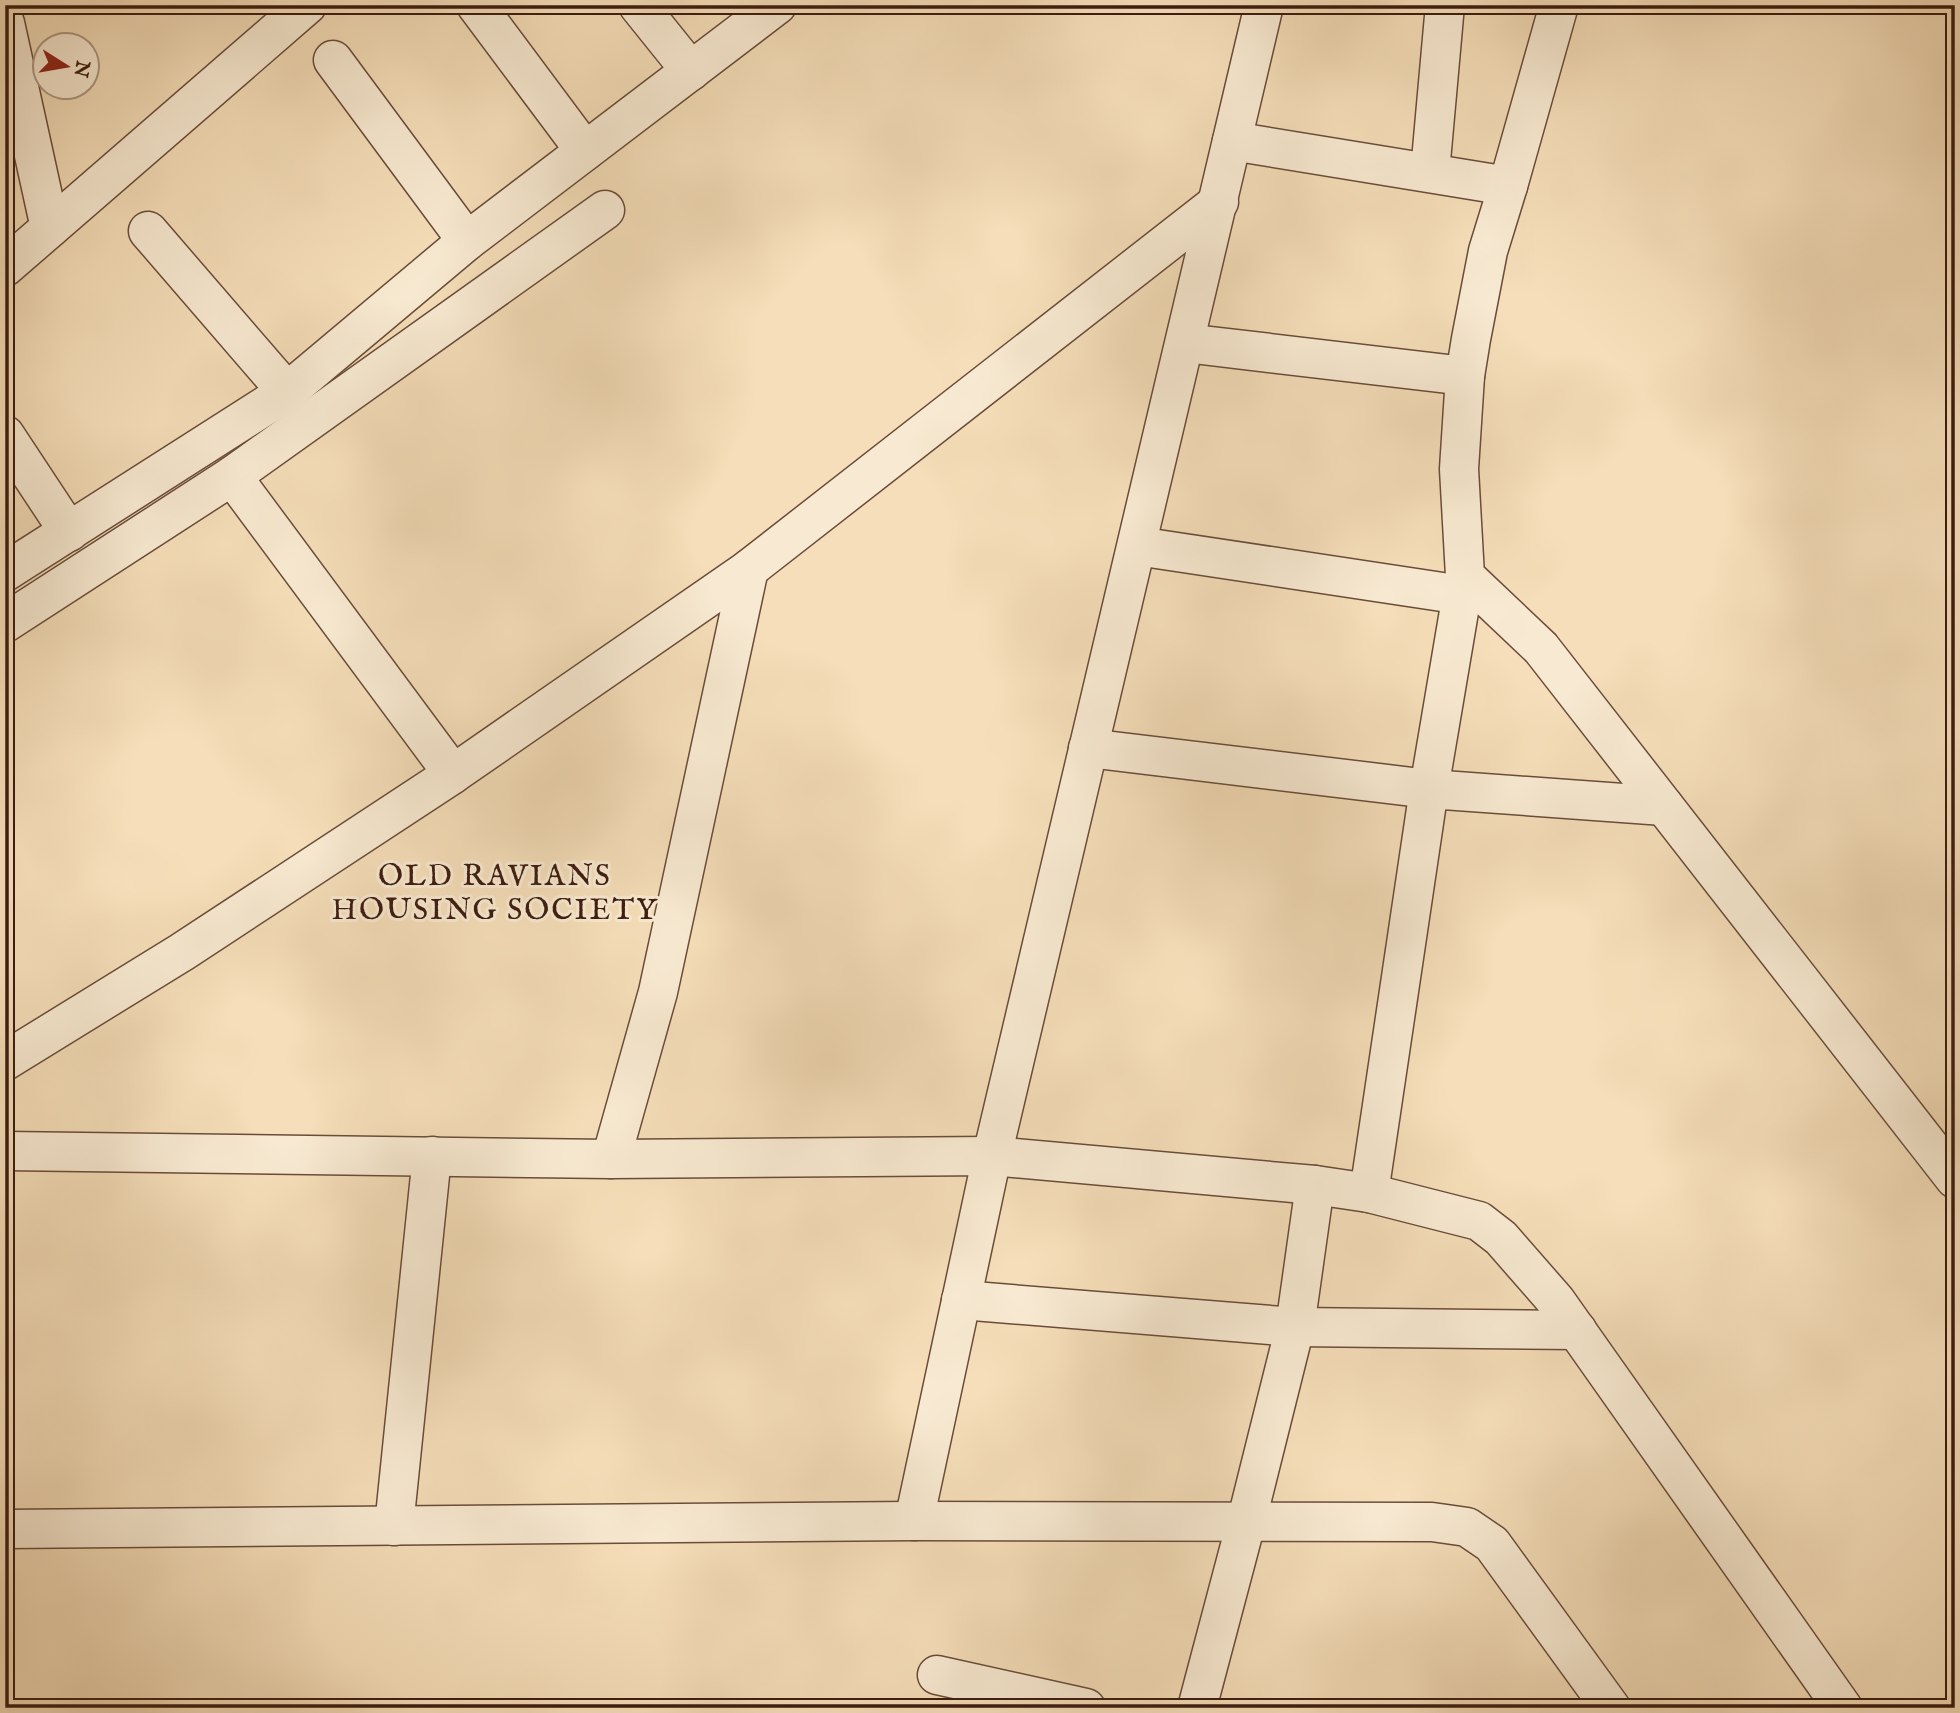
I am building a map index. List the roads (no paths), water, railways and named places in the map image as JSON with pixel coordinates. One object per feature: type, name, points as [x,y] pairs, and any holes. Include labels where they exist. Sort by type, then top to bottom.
[{"type":"street","points":[[5,267],[307,5]]},
{"type":"street","points":[[477,5],[585,151]]},
{"type":"street","points":[[638,5],[691,71]]},
{"type":"street","points":[[5,572],[287,392],[467,241],[777,5]]},
{"type":"street","points":[[914,1521],[992,1156],[1264,5]]},
{"type":"street","points":[[1430,172],[1446,5]]},
{"type":"street","points":[[1369,1193],[1429,789],[1464,585],[1459,469],[1465,376],[1488,251],[1559,5]]},
{"type":"street","points":[[5,23],[50,228]]},
{"type":"street","points":[[333,60],[467,241]]},
{"type":"street","points":[[1233,141],[1508,186]]},
{"type":"street","points":[[5,1061],[182,952],[453,774],[749,569],[1219,202]]},
{"type":"street","points":[[5,623],[232,476],[605,210]]},
{"type":"street","points":[[148,231],[287,392]]},
{"type":"street","points":[[1185,343],[1465,376]]},
{"type":"street","points":[[5,435],[69,532]]},
{"type":"street","points":[[232,476],[453,774]]},
{"type":"street","points":[[1137,546],[1464,585],[1541,648],[1955,1179]]},
{"type":"street","points":[[611,1159],[658,992],[749,569]]},
{"type":"street","points":[[1088,748],[1429,789],[1664,806]]},
{"type":"street","points":[[5,1152],[611,1159],[992,1156],[1315,1185],[1369,1193],[1479,1221],[1501,1238],[1556,1301],[1843,1708]]},
{"type":"street","points":[[394,1526],[432,1156]]},
{"type":"street","points":[[1197,1708],[1247,1523],[1295,1327],[1315,1185]]},
{"type":"street","points":[[961,1300],[1295,1327],[1577,1330]]},
{"type":"street","points":[[5,1528],[914,1521],[1432,1522],[1467,1527],[1492,1544],[1611,1708]]},
{"type":"street","points":[[937,1675],[1086,1708]]},
{"type":"district","name":"OLD RAVIANS HOUSING SOCIETY","points":[[495,894]]}]
